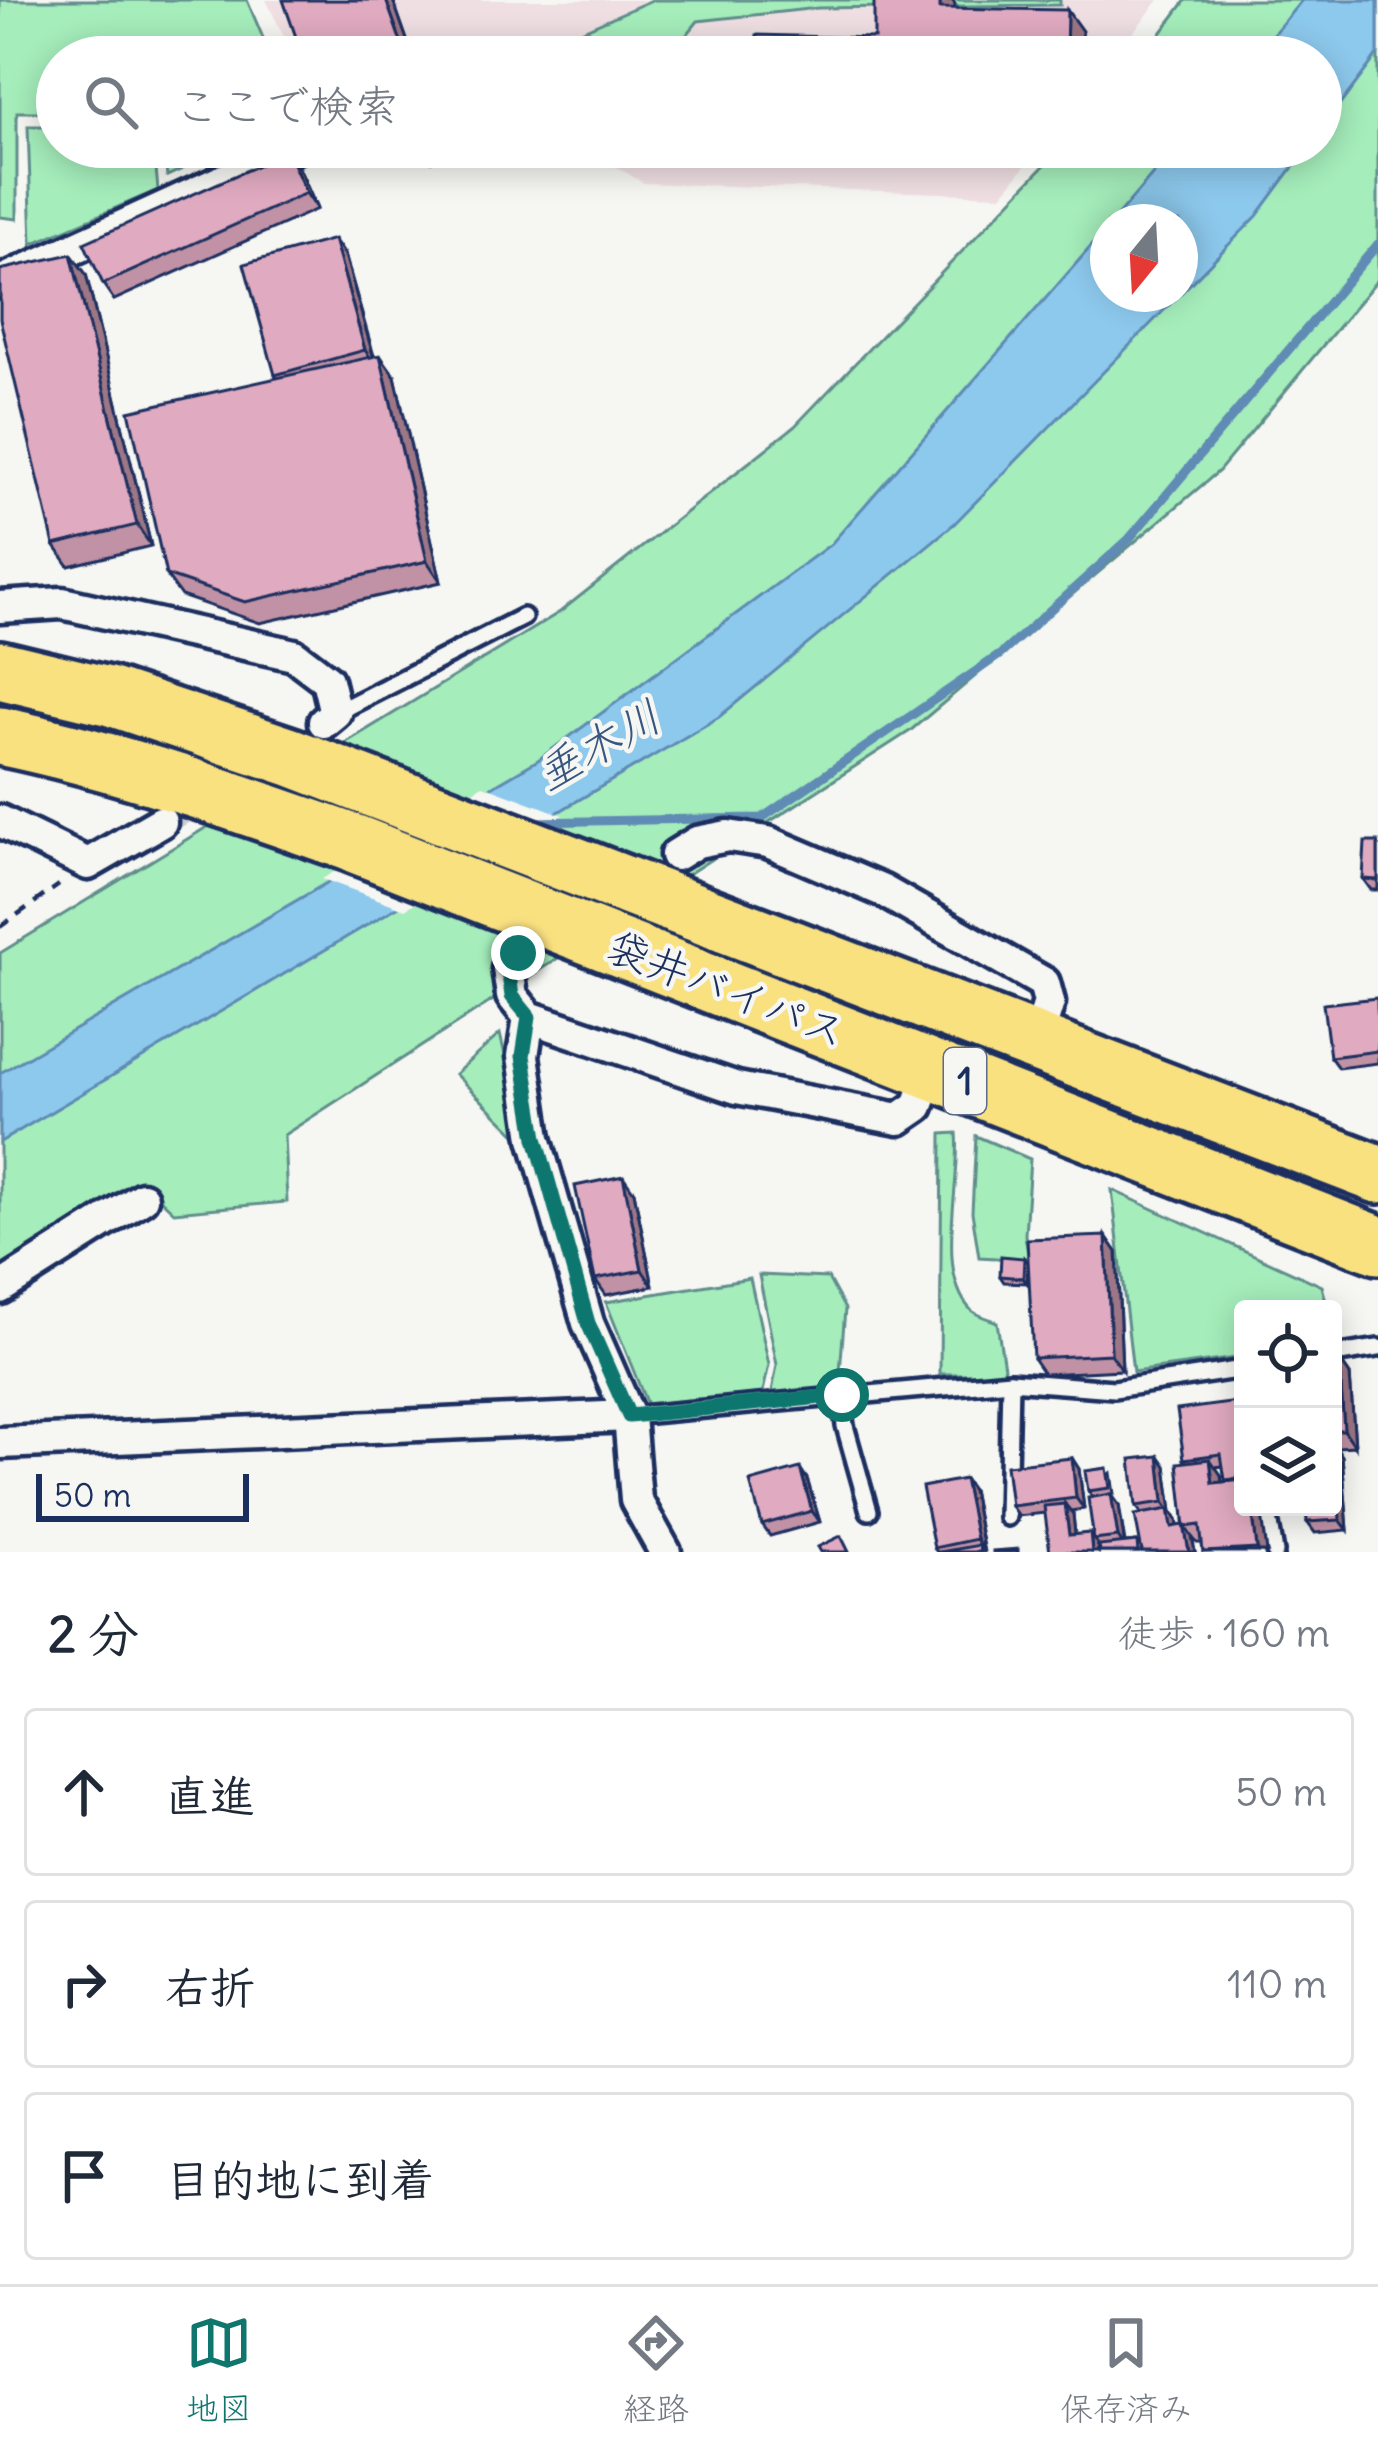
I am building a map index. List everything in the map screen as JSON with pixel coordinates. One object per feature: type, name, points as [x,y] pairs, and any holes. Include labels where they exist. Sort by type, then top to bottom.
[{"type":"highway","name":"袋井バイパス","points":[[0,670],[108,696],[316,730],[614,880],[1378,1174]]},
{"type":"highway","name":"袋井バイパス","points":[[0,736],[104,760],[224,797],[534,937],[932,1068],[1378,1245]]},
{"type":"street","points":[[0,281],[250,168]]},
{"type":"street","points":[[0,607],[62,604],[294,655],[326,680],[316,730]]},
{"type":"street","points":[[0,821],[88,865],[160,822]]},
{"type":"street","points":[[676,855],[698,842],[728,836],[768,842],[883,891],[1044,983],[1049,1002],[1036,1044]]},
{"type":"street","points":[[534,937],[508,968],[512,996],[529,1017],[737,1088],[899,1119],[917,1106],[932,1068]]},
{"type":"street","points":[[529,1017],[523,1056],[536,1138],[588,1323],[629,1416],[636,1500],[665,1552]]},
{"type":"street","points":[[0,1288],[142,1198]]},
{"type":"street","points":[[0,1443],[629,1416]]},
{"type":"lane","points":[[316,730],[523,616]]},
{"type":"lane","points":[[1342,1354],[1378,1348]]},
{"type":"lane","points":[[629,1416],[1010,1381],[1114,1389],[1234,1370]]},
{"type":"lane","points":[[1007,1517],[1010,1381]]},
{"type":"lane","points":[[842,1395],[845,1426],[869,1511]]},
{"type":"lane","points":[[1269,1516],[1275,1552]]},
{"type":"path","points":[[0,927],[88,865]]},
{"type":"shaded area","points":[[266,0],[1159,0],[1130,36],[284,36]]},
{"type":"shaded area","points":[[618,168],[1023,168],[1002,195],[644,183]]},
{"type":"green space","points":[[0,0],[247,0],[262,36],[36,36],[36,112],[17,112],[17,219],[0,217]]},
{"type":"green space","points":[[652,0],[1060,0],[1060,5],[818,8],[698,21],[686,36],[570,36]]},
{"type":"green space","points":[[1186,0],[1378,0],[1378,279],[1219,471],[910,731],[284,1135],[287,1202],[174,1212],[145,1185],[0,1286],[0,953],[560,612],[795,426],[1042,168],[1342,168],[1342,36],[1159,36]]},
{"type":"green space","points":[[28,126],[36,126],[36,168],[156,168],[158,190],[32,244]]},
{"type":"green space","points":[[500,1034],[526,1144],[455,1074]]},
{"type":"green space","points":[[957,1133],[954,1273],[971,1310],[997,1322],[1005,1374],[940,1374],[942,1134]]},
{"type":"green space","points":[[976,1136],[1030,1159],[1025,1235],[1029,1260],[979,1257],[972,1212]]},
{"type":"green space","points":[[1112,1190],[1322,1286],[1326,1300],[1234,1300],[1234,1358],[1133,1372]]},
{"type":"green space","points":[[759,1275],[828,1278],[845,1309],[839,1385],[771,1397],[777,1365]]},
{"type":"green space","points":[[750,1278],[769,1365],[762,1396],[648,1407],[606,1302]]},
{"type":"water","points":[[1302,0],[1378,0],[1378,54],[1342,102],[1342,36],[1272,36]]},
{"type":"water","points":[[1158,168],[1292,168],[1257,216],[1198,276],[1198,204],[1127,204]]},
{"type":"water","name":"垂木川","points":[[1090,248],[1090,312],[1162,312],[954,524],[719,717],[0,1142],[0,1073],[538,760],[831,544]]},
{"type":"pier","points":[[483,785],[563,815],[405,909],[322,879]]},
{"type":"building","points":[[283,0],[386,0],[399,36],[296,36]]},
{"type":"building","points":[[874,0],[940,0],[940,8],[1067,10],[1066,36],[874,36]]},
{"type":"building","points":[[252,168],[295,168],[306,193],[103,284],[84,243]]},
{"type":"building","points":[[334,239],[365,350],[275,375],[244,264]]},
{"type":"building","points":[[71,254],[137,525],[54,545],[0,319],[0,270]]},
{"type":"building","points":[[380,355],[427,561],[245,602],[166,575],[129,411]]},
{"type":"building","points":[[1365,842],[1378,842],[1378,880],[1363,879]]},
{"type":"building","points":[[1377,998],[1378,1051],[1330,1057],[1323,1004]]},
{"type":"building","points":[[623,1176],[642,1270],[595,1279],[575,1186]]},
{"type":"building","points":[[1106,1236],[1111,1354],[1033,1358],[1027,1239]]},
{"type":"building","points":[[1001,1256],[1024,1258],[1023,1278],[1000,1276]]},
{"type":"building","points":[[1234,1403],[1234,1479],[1225,1480],[1221,1454],[1184,1459],[1177,1410]]},
{"type":"building","points":[[1159,1456],[1164,1502],[1136,1506],[1131,1459]]},
{"type":"building","points":[[1072,1458],[1076,1498],[1011,1506],[1006,1465]]},
{"type":"building","points":[[1210,1459],[1213,1483],[1234,1481],[1234,1516],[1253,1516],[1257,1549],[1203,1552],[1200,1525],[1185,1527],[1178,1463]]},
{"type":"building","points":[[800,1468],[812,1511],[762,1525],[750,1482]]},
{"type":"building","points":[[1107,1468],[1110,1488],[1088,1491],[1085,1471]]},
{"type":"building","points":[[964,1479],[976,1539],[934,1548],[922,1487]]},
{"type":"building","points":[[1111,1494],[1118,1537],[1094,1540],[1088,1498]]},
{"type":"building","points":[[1065,1504],[1069,1535],[1090,1533],[1092,1552],[1050,1552],[1044,1506]]},
{"type":"building","points":[[1169,1509],[1172,1527],[1184,1525],[1189,1552],[1142,1552],[1135,1515]]},
{"type":"building","points":[[1307,1516],[1340,1516],[1340,1520],[1307,1522]]},
{"type":"building","points":[[841,1536],[849,1552],[821,1552],[818,1547]]},
{"type":"building","points":[[1137,1542],[1138,1552],[1100,1552],[1099,1546]]},
{"type":"building","points":[[979,1545],[980,1552],[940,1552]]},
{"type":"waterway","name":"垂木川","points":[[529,822],[762,818],[1001,654],[1129,539],[1378,244]]},
{"type":"tunnel","points":[[161,822],[324,722]]},
{"type":"route","points":[[518,953],[508,968],[512,996],[529,1017],[523,1056],[536,1138],[588,1323],[629,1416],[842,1395]]}]
